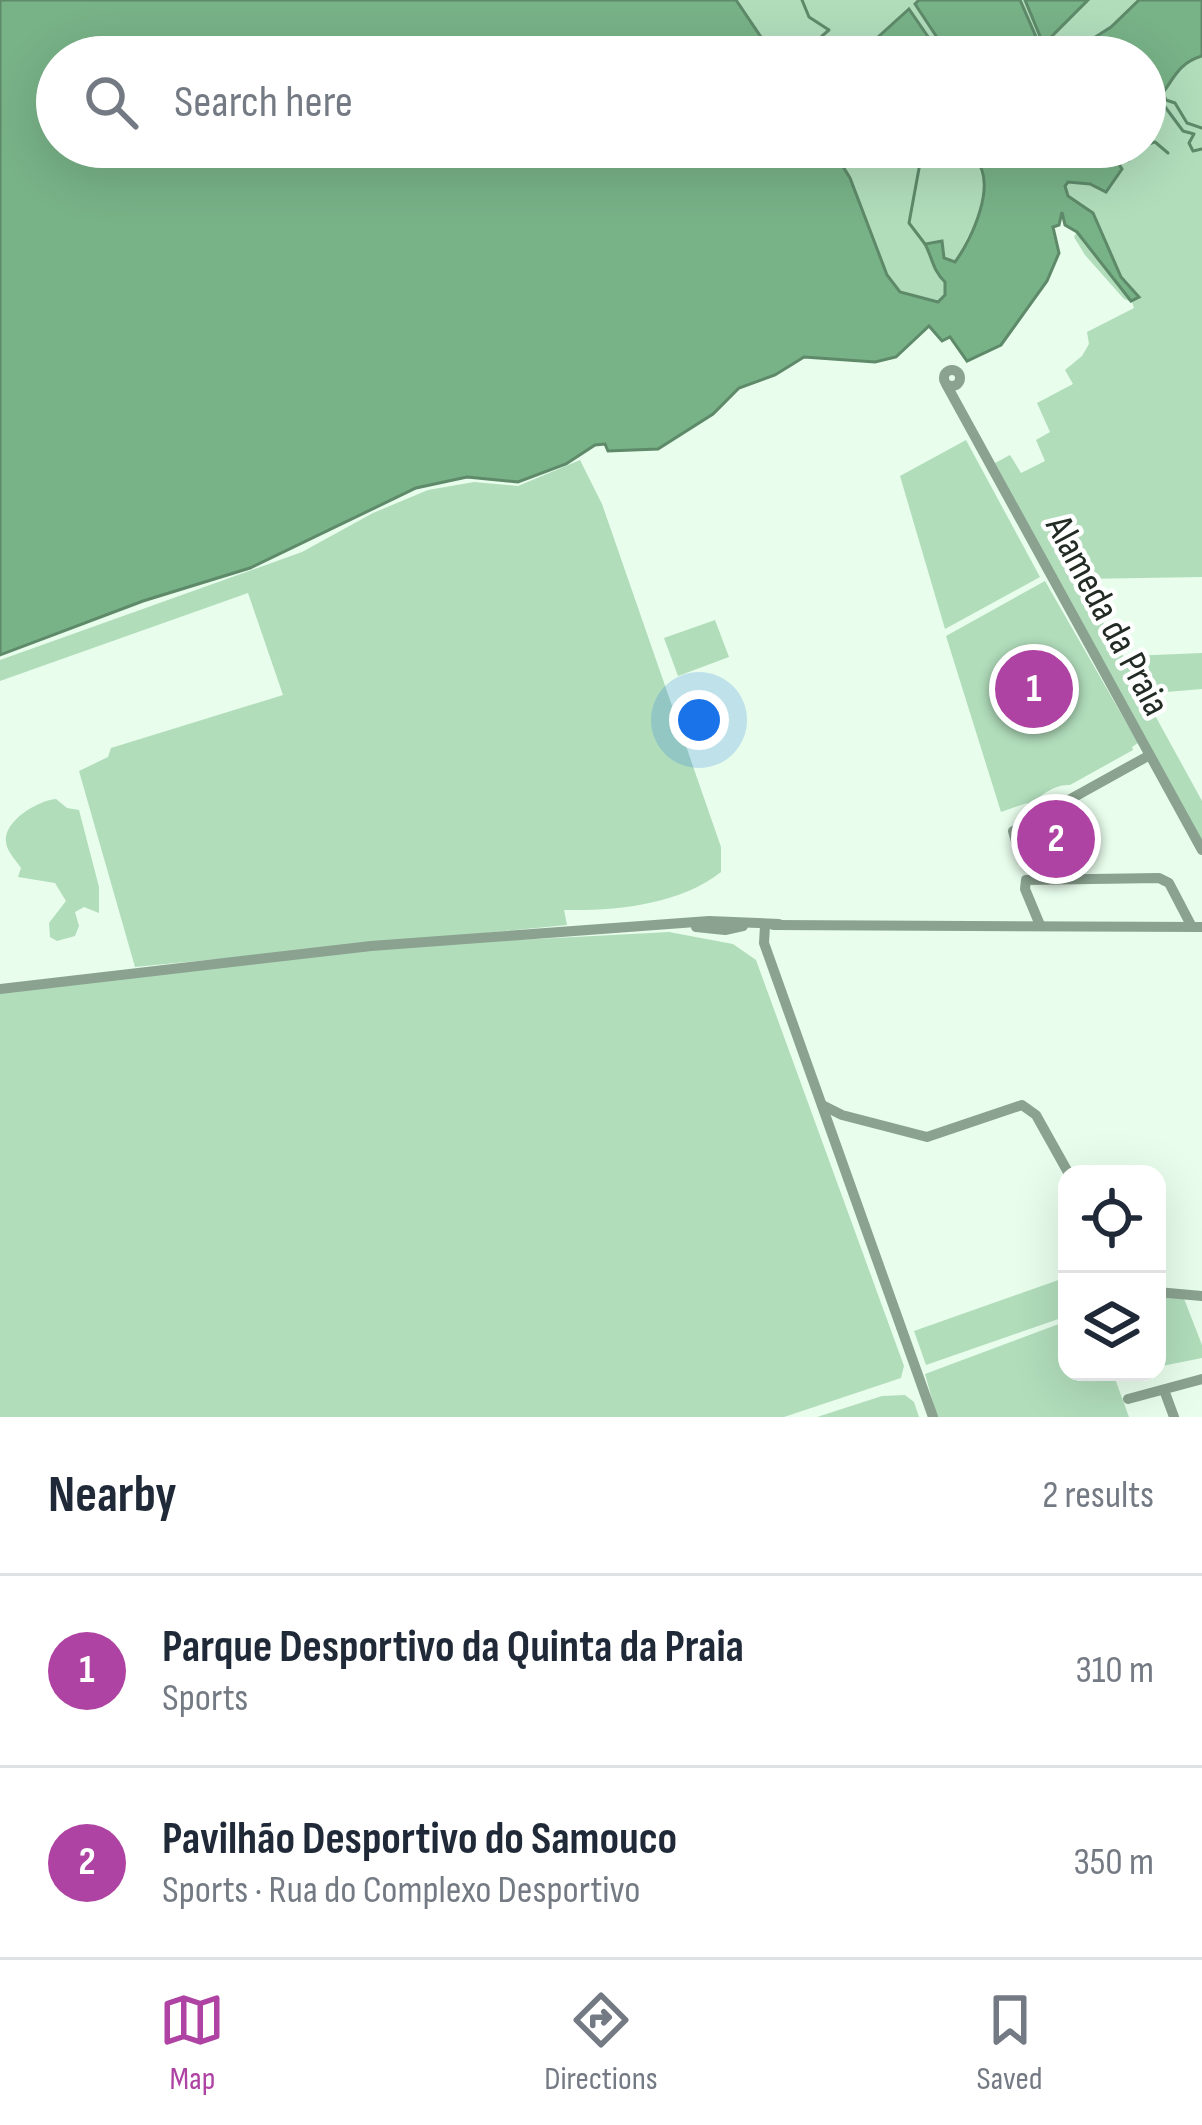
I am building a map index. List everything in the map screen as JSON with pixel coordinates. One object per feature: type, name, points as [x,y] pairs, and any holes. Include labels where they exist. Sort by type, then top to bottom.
[{"type":"street","name":"Alameda da Praia","points":[[952,383],[960,410],[1202,850]]},
{"type":"street","points":[[1020,856],[1013,831],[1148,756]]},
{"type":"street","points":[[1040,925],[1025,890],[1026,880],[1159,878],[1169,884],[1197,927]]},
{"type":"street","points":[[0,989],[348,948],[721,920],[1197,927]]},
{"type":"street","points":[[686,925],[710,930],[779,924]]},
{"type":"street","points":[[765,926],[764,943],[933,1417]]},
{"type":"street","points":[[822,1105],[842,1115],[927,1137],[1022,1105],[1036,1115],[1064,1165]]},
{"type":"street","points":[[830,1129],[842,1115]]},
{"type":"street","points":[[1166,1293],[1202,1297]]},
{"type":"street","points":[[1128,1399],[1202,1379]]},
{"type":"street","points":[[1164,1390],[1174,1417]]},
{"type":"shaded area","points":[[0,0],[736,0],[760,36],[36,36],[36,168],[844,168],[887,275],[900,292],[938,302],[945,295],[945,282],[925,244],[942,241],[944,258],[955,262],[980,210],[981,168],[1122,169],[1106,192],[1090,184],[1068,182],[1065,186],[1068,196],[1093,213],[1121,277],[1139,297],[1131,301],[1077,232],[1065,225],[1062,212],[1059,225],[1053,227],[1059,253],[1047,281],[1001,345],[967,361],[950,337],[942,341],[929,326],[896,357],[875,362],[804,357],[775,375],[739,388],[713,414],[658,449],[608,451],[605,444],[595,445],[566,464],[518,482],[467,477],[416,488],[250,568],[143,601],[0,655]]},
{"type":"shaded area","points":[[736,0],[1202,0],[1202,577],[1075,576],[1125,659],[1202,653],[1202,689],[1155,693],[1128,666],[1202,801],[1202,844],[995,463],[1010,455],[1021,473],[1045,461],[1036,440],[1050,432],[1037,403],[1073,384],[1065,370],[1089,344],[1087,332],[1134,308],[1132,302],[1085,255],[1074,237],[1077,231],[1065,225],[1063,212],[1059,225],[982,209],[955,262],[944,258],[941,249],[929,251],[945,281],[945,295],[938,303],[900,292],[887,275],[844,168],[1166,168],[1166,36],[760,36]]},
{"type":"shaded area","points":[[919,0],[1020,0],[1036,36],[936,36],[915,4]]},
{"type":"shaded area","points":[[1025,0],[1088,0],[1052,36],[1040,36]]},
{"type":"shaded area","points":[[1139,0],[1202,0],[1202,56],[1183,66],[1166,88],[1166,36],[1097,36]]},
{"type":"shaded area","points":[[909,9],[928,36],[879,36]]},
{"type":"shaded area","points":[[966,440],[1040,577],[945,629],[900,476]]},
{"type":"shaded area","points":[[580,460],[602,504],[721,847],[721,872],[667,899],[564,910],[567,925],[135,967],[79,771],[108,757],[111,748],[283,695],[248,593],[0,681],[0,660],[302,552],[373,513],[428,490],[474,482],[518,486]]},
{"type":"shaded area","points":[[1045,581],[1138,743],[1070,785],[1046,792],[1029,807],[1027,803],[1001,812],[946,636]]},
{"type":"shaded area","points":[[715,620],[729,657],[678,676],[664,638]]},
{"type":"shaded area","points":[[56,799],[79,810],[99,887],[99,913],[84,907],[75,912],[79,926],[75,936],[57,941],[50,937],[49,923],[66,901],[55,883],[18,877],[21,868],[6,842],[16,819]]},
{"type":"shaded area","points":[[1084,805],[1090,815],[1079,826],[1092,851],[1048,875],[1034,850],[1027,848],[1026,836]]},
{"type":"shaded area","points":[[669,932],[733,944],[756,960],[904,1366],[901,1378],[784,1417],[0,1417],[0,992],[400,946]]},
{"type":"shaded area","points":[[1058,1280],[1058,1319],[926,1365],[914,1331]]},
{"type":"shaded area","points":[[1166,1293],[1183,1296],[1202,1345],[1202,1358],[1166,1365]]},
{"type":"shaded area","points":[[1058,1324],[1058,1381],[1116,1381],[1129,1417],[937,1417],[925,1374]]},
{"type":"shaded area","points":[[905,1395],[914,1402],[919,1417],[817,1417],[882,1396]]},
{"type":"waterway","points":[[802,0],[809,17],[829,30],[822,36]]},
{"type":"waterway","points":[[1166,100],[1175,103],[1187,123],[1202,128]]},
{"type":"waterway","points":[[1166,108],[1183,131],[1194,134],[1189,143],[1193,151],[1202,149]]},
{"type":"waterway","points":[[919,168],[909,223],[925,244]]},
{"type":"place","name":"Parque Desportivo da Quinta da Praia","points":[[1034,689]]},
{"type":"place","name":"Pavilhão Desportivo do Samouco","points":[[1056,839]]}]
